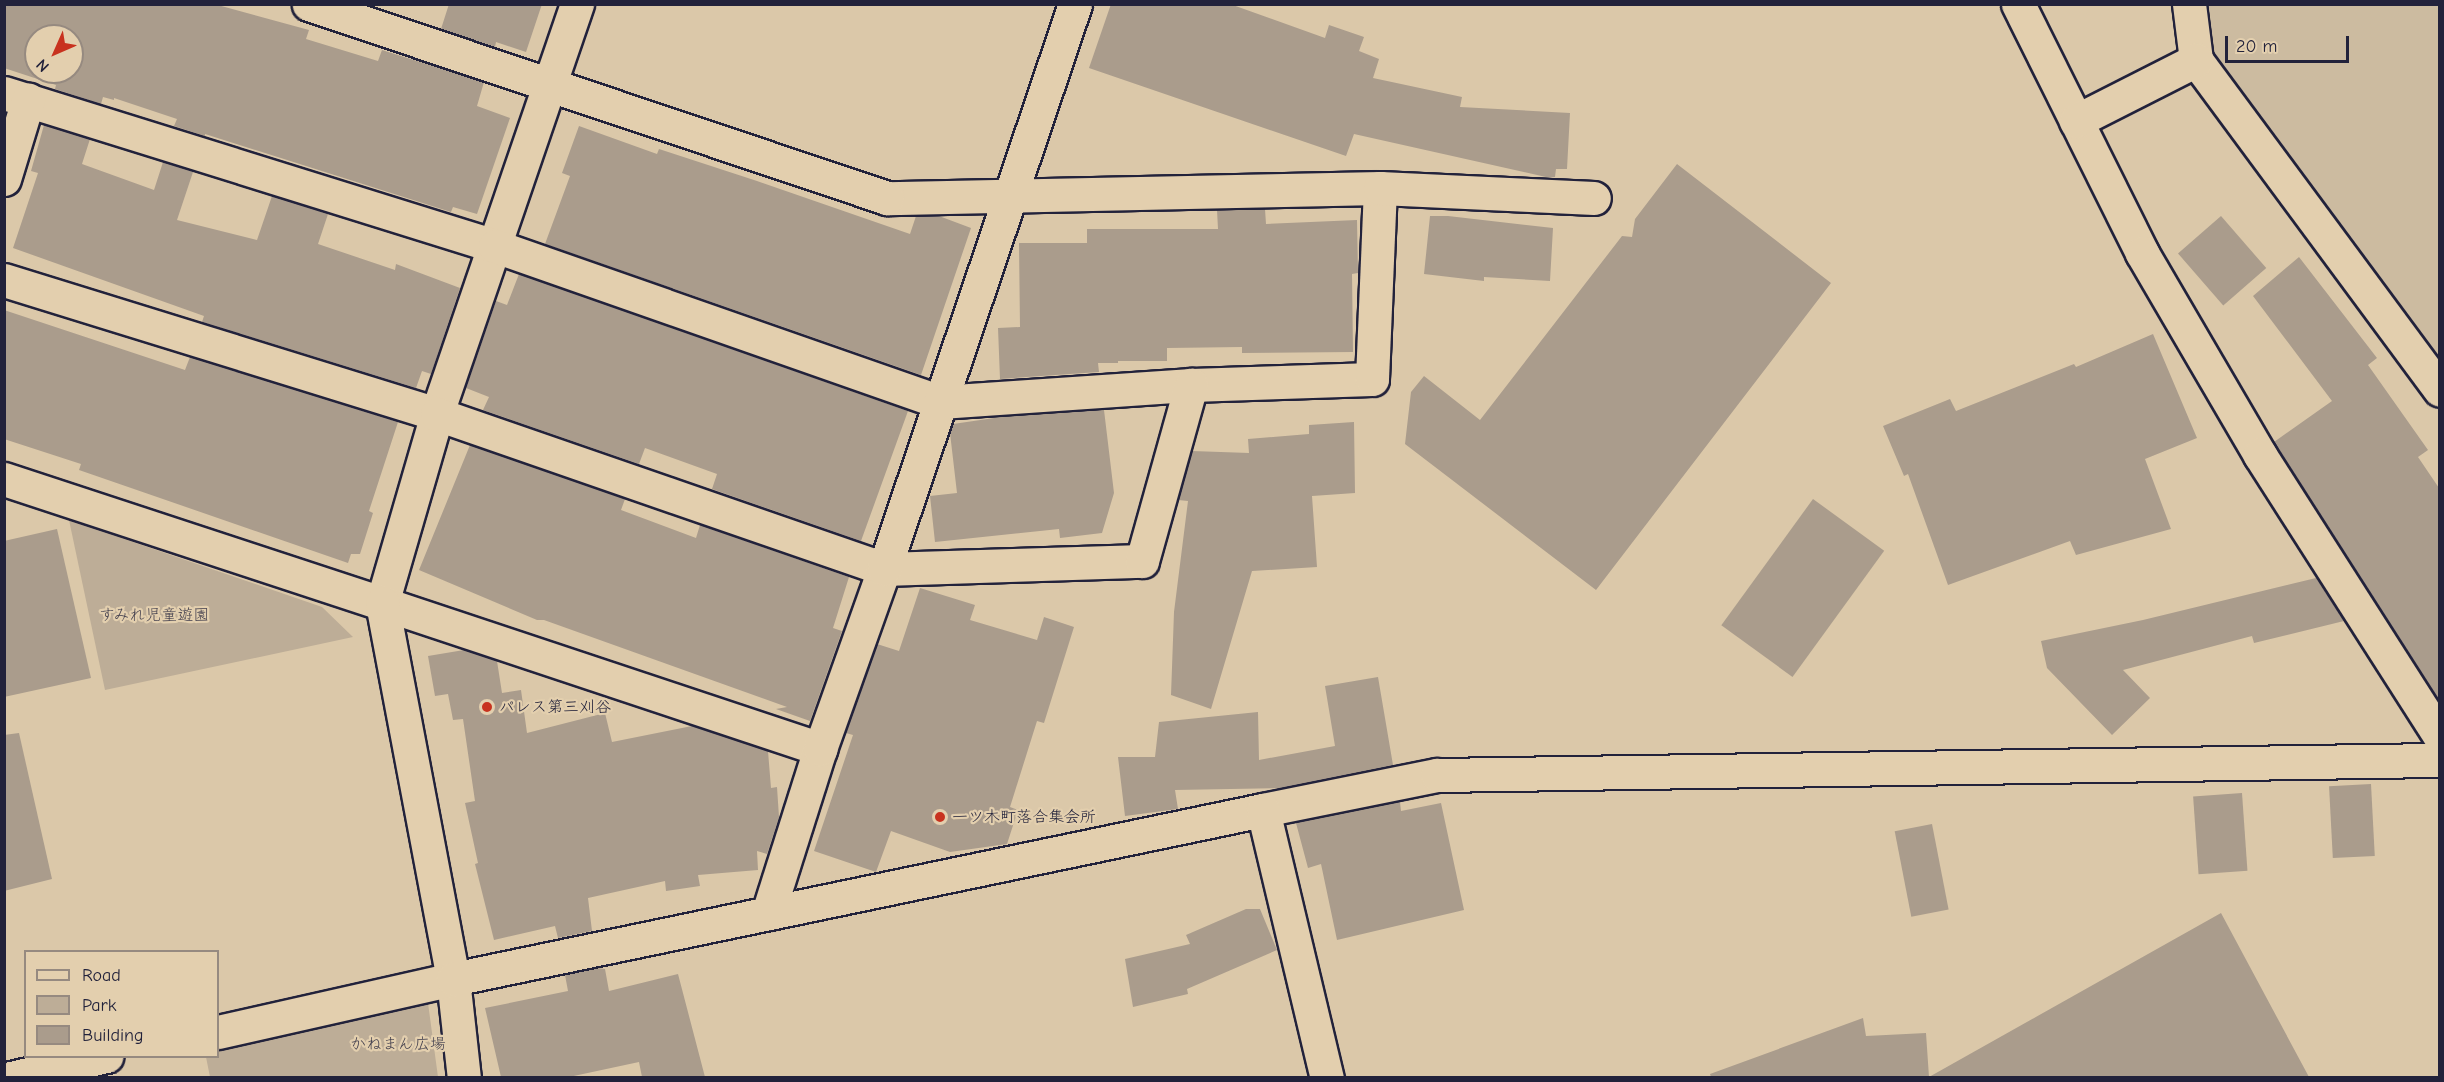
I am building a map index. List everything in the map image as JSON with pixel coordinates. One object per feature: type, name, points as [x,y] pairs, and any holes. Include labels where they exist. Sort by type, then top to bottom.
[{"type":"street","points":[[309,4],[887,198],[1380,188],[1594,198]]},
{"type":"street","points":[[464,1077],[453,979],[382,603],[437,414],[578,4]]},
{"type":"street","points":[[768,913],[820,748],[884,569],[1075,4]]},
{"type":"street","points":[[2018,4],[2142,253],[2260,454],[2439,736]]},
{"type":"street","points":[[2189,4],[2196,60],[2439,390]]},
{"type":"street","points":[[2076,121],[2196,60]]},
{"type":"street","points":[[4,179],[16,97],[495,246],[940,402],[1191,385],[1372,379],[1380,188]]},
{"type":"street","points":[[4,280],[437,414],[884,569],[1142,561],[1191,385]]},
{"type":"street","points":[[4,479],[820,748]]},
{"type":"street","points":[[219,1032],[453,979],[1437,775],[2439,760]]},
{"type":"street","points":[[1263,810],[1327,1077]]},
{"type":"street","points":[[11,1077],[96,1058]]},
{"type":"shaded area","points":[[2207,5],[2439,5],[2439,361],[2211,50]]},
{"type":"green space","name":"すみれ児童遊園","points":[[69,520],[322,607],[353,637],[105,690]]},
{"type":"green space","name":"かねまん広場","points":[[428,1003],[438,1077],[210,1077],[206,1058],[219,1058],[219,1046]]},
{"type":"building","points":[[4,4],[214,4],[309,30],[306,39],[378,61],[382,50],[484,82],[477,106],[510,118],[477,214],[453,207],[451,212],[174,126],[177,119],[114,98],[114,100],[103,97],[101,104],[55,89],[56,85],[53,84],[84,84],[84,24],[24,24],[24,75],[4,68]]},
{"type":"building","points":[[449,4],[542,4],[526,52],[496,42],[495,47],[441,29]]},
{"type":"building","points":[[1111,4],[1230,4],[1325,38],[1329,25],[1364,37],[1359,51],[1379,59],[1373,78],[1462,97],[1460,107],[1570,113],[1567,169],[1556,169],[1555,177],[1546,177],[1354,134],[1346,156],[1089,68]]},
{"type":"building","points":[[44,125],[90,139],[82,164],[154,190],[163,162],[193,172],[177,220],[257,240],[272,196],[328,214],[318,244],[395,270],[396,264],[460,288],[431,374],[422,371],[416,388],[202,322],[204,316],[13,248],[38,173],[31,171]]},
{"type":"building","points":[[579,126],[657,154],[659,149],[910,234],[916,216],[939,216],[971,228],[921,375],[545,244],[570,176],[562,173]]},
{"type":"building","points":[[1677,164],[1831,283],[1596,590],[1405,444],[1411,392],[1424,376],[1480,420],[1622,236],[1632,237],[1635,219]]},
{"type":"building","points":[[1265,209],[1266,224],[1357,220],[1358,273],[1352,274],[1353,352],[1242,353],[1242,347],[1167,348],[1167,361],[1098,363],[1099,372],[1000,379],[998,328],[1020,327],[1019,243],[1087,243],[1087,229],[1218,229],[1217,210]]},
{"type":"building","points":[[1430,216],[1553,228],[1550,281],[1484,277],[1484,281],[1424,274]]},
{"type":"building","points":[[2221,216],[2266,268],[2223,305],[2178,253]]},
{"type":"building","points":[[2299,257],[2377,358],[2368,365],[2428,450],[2418,457],[2439,488],[2439,700],[2274,442],[2332,401],[2253,296]]},
{"type":"building","points":[[519,274],[908,411],[861,541],[712,489],[717,474],[645,448],[639,464],[483,410],[489,397],[466,388],[496,301],[507,305]]},
{"type":"building","points":[[4,310],[185,370],[190,357],[398,422],[369,511],[373,513],[360,554],[351,554],[348,563],[79,470],[81,464],[4,439]]},
{"type":"building","points":[[2153,334],[2197,438],[2145,459],[2171,529],[2076,555],[2070,541],[1948,585],[1908,474],[1904,476],[1883,426],[1950,399],[1956,411],[2074,364],[2076,367]]},
{"type":"building","points":[[1104,410],[1114,493],[1102,533],[1060,538],[1059,529],[935,542],[930,496],[957,493],[950,433],[953,424],[1001,417]]},
{"type":"building","points":[[1354,422],[1355,493],[1312,496],[1317,567],[1252,571],[1211,709],[1171,695],[1174,612],[1188,501],[1178,500],[1192,451],[1249,453],[1248,439],[1309,434],[1309,425]]},
{"type":"building","points":[[470,445],[625,499],[621,510],[696,538],[700,525],[849,577],[833,628],[842,631],[810,721],[776,709],[787,707],[544,620],[537,620],[419,570]]},
{"type":"building","points":[[1813,499],[1884,551],[1792,677],[1721,625]]},
{"type":"building","points":[[57,529],[91,678],[4,697],[4,541]]},
{"type":"building","points":[[2316,578],[2344,621],[2254,643],[2252,636],[2123,670],[2150,698],[2112,735],[2047,668],[2041,641],[2143,620]]},
{"type":"building","points":[[920,588],[975,605],[970,620],[1037,640],[1044,617],[1074,627],[1044,723],[1037,721],[1010,807],[1018,810],[1007,844],[950,852],[891,831],[876,872],[814,851],[853,735],[846,733],[877,644],[899,651]]},
{"type":"building","points":[[464,650],[497,661],[502,693],[521,690],[527,733],[605,713],[612,742],[692,726],[768,751],[771,788],[777,787],[779,817],[767,854],[757,851],[758,870],[698,875],[700,886],[666,891],[665,881],[588,898],[592,931],[558,938],[555,926],[494,940],[475,864],[478,863],[465,803],[475,801],[463,719],[453,720],[448,694],[435,696],[428,656]]},
{"type":"building","points":[[1378,677],[1393,765],[1280,788],[1175,790],[1178,809],[1125,816],[1118,757],[1155,757],[1159,722],[1258,712],[1259,760],[1335,746],[1325,686]]},
{"type":"building","points":[[19,733],[52,879],[4,891],[4,735]]},
{"type":"building","points":[[2371,784],[2375,856],[2333,858],[2329,786]]},
{"type":"building","points":[[2242,793],[2247,871],[2199,874],[2193,796]]},
{"type":"building","points":[[1400,802],[1401,811],[1441,803],[1464,910],[1337,940],[1321,864],[1308,868],[1296,823]]},
{"type":"building","points":[[1932,824],[1949,909],[1911,917],[1895,831]]},
{"type":"building","points":[[1246,909],[1260,909],[1277,950],[1187,989],[1188,994],[1133,1007],[1125,959],[1190,944],[1186,935]]},
{"type":"building","points":[[2221,913],[2309,1077],[1929,1077]]},
{"type":"building","points":[[598,968],[605,969],[609,991],[678,974],[705,1077],[642,1077],[639,1062],[569,1077],[501,1077],[485,1008],[568,991],[565,975]]},
{"type":"building","points":[[1863,1018],[1866,1036],[1926,1033],[1929,1077],[1711,1077],[1710,1074]]},
{"type":"place","name":"パレス第三刈谷","points":[[487,707]]},
{"type":"place","name":"一ツ木町落合集会所","points":[[940,817]]}]
